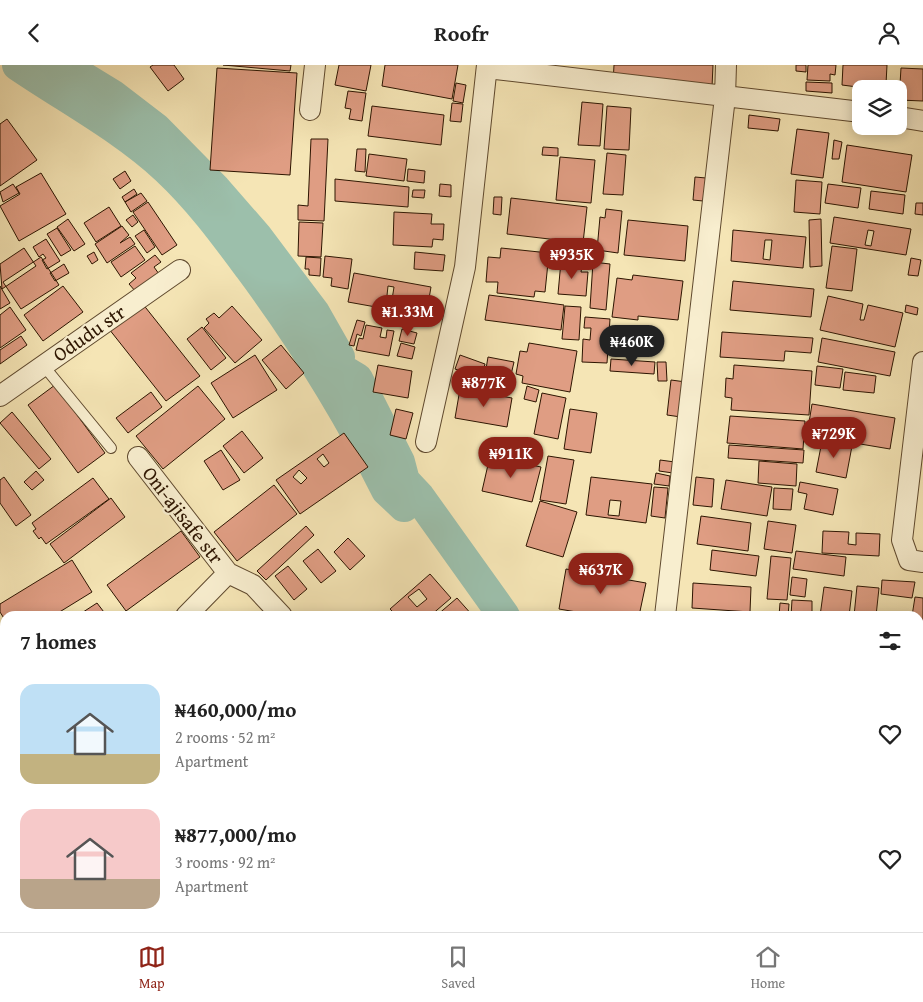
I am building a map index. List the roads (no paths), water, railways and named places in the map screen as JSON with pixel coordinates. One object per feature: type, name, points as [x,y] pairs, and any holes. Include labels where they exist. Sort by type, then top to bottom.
[{"type":"street","points":[[310,110],[315,65]]},
{"type":"street","points":[[666,611],[725,97],[726,65]]},
{"type":"street","points":[[426,442],[465,267],[487,66],[725,97],[852,111]]},
{"type":"street","points":[[907,118],[923,121]]},
{"type":"street","name":"Odudu str","points":[[0,397],[180,270]]},
{"type":"street","points":[[923,361],[902,541],[909,560],[923,562]]},
{"type":"street","name":"Oni-ajisafe str","points":[[138,457],[228,573],[253,585],[277,611]]},
{"type":"street","name":"Oni-ajisafe str","points":[[191,611],[228,573]]},
{"type":"lane","points":[[44,365],[111,448]]},
{"type":"waterway","points":[[18,65],[132,140],[179,180],[221,229],[288,321],[340,404],[387,490],[404,506]]},
{"type":"waterway","points":[[58,65],[74,72],[113,96],[156,129],[215,189],[256,236],[314,313],[339,357],[337,367],[357,379],[399,462],[404,481],[419,497],[500,611]]}]
